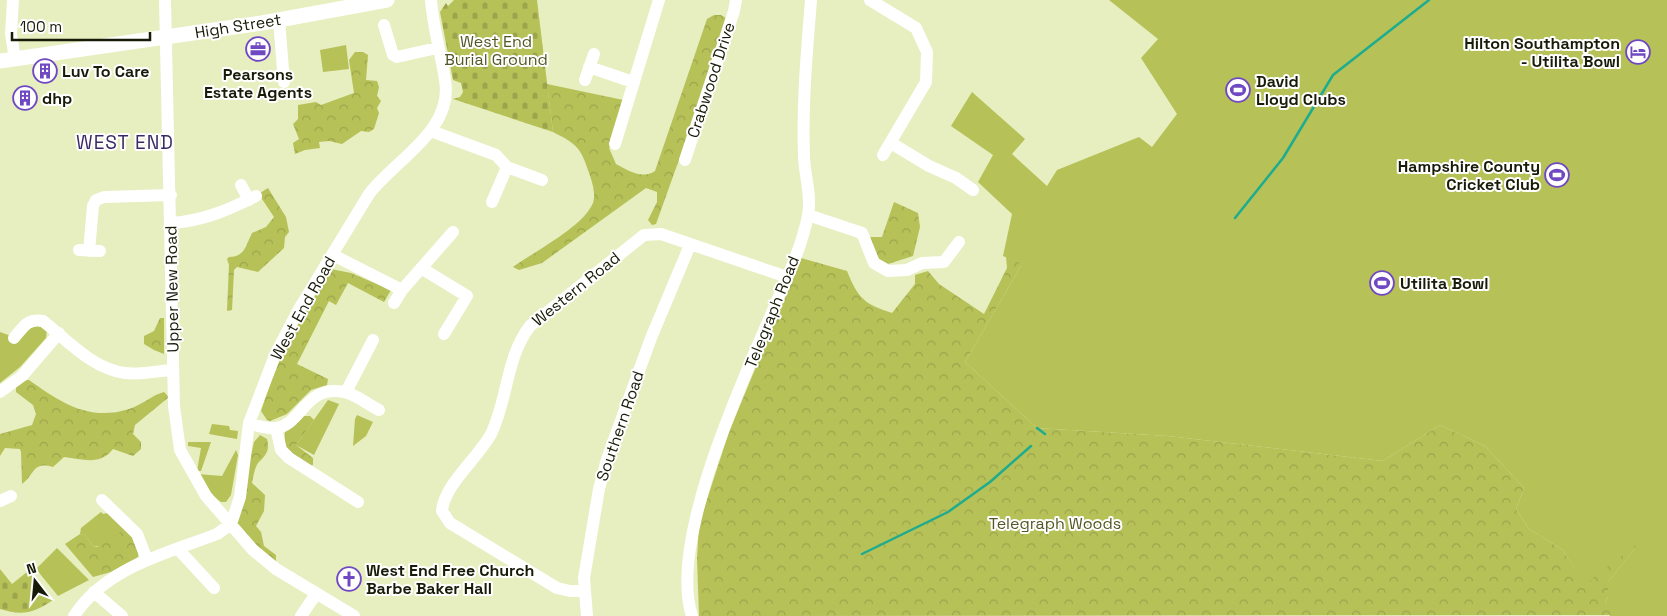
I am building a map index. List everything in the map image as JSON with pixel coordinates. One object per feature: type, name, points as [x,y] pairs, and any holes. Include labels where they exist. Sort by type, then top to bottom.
[{"type":"main road","name":"High Street","points":[[7,60],[279,20],[387,0]]},
{"type":"street","points":[[7,60],[13,0]]},
{"type":"street","name":"Upper New Road","points":[[166,0],[171,195],[172,370],[174,421],[180,450],[206,496],[254,550],[276,569],[354,616]]},
{"type":"street","name":"West End Road","points":[[231,524],[240,497],[249,423],[276,353],[357,213],[381,179],[431,131],[446,100],[445,80],[437,48],[431,0]]},
{"type":"street","points":[[615,144],[659,0]]},
{"type":"street","name":"Crabwood Drive","points":[[685,160],[734,12],[736,0]]},
{"type":"street","name":"Telegraph Road","points":[[692,616],[687,588],[688,553],[698,510],[717,450],[788,277],[808,215],[810,201],[804,157],[804,121],[811,0]]},
{"type":"street","points":[[870,0],[916,28],[927,52],[926,82],[891,143],[882,155]]},
{"type":"street","points":[[279,20],[284,82]]},
{"type":"street","points":[[384,25],[390,52],[393,56],[397,57],[437,48]]},
{"type":"street","points":[[585,80],[594,54]]},
{"type":"street","points":[[589,67],[633,82]]},
{"type":"street","points":[[431,131],[496,155],[507,167],[542,180]]},
{"type":"street","points":[[891,143],[929,166],[956,178],[973,190]]},
{"type":"street","points":[[492,202],[507,167]]},
{"type":"street","points":[[171,223],[202,219],[252,198],[241,185]]},
{"type":"street","points":[[90,251],[93,206],[96,200],[104,197],[171,195]]},
{"type":"street","points":[[808,215],[862,233],[874,263],[888,271],[907,270],[922,264],[944,262],[959,242]]},
{"type":"street","points":[[394,303],[402,290],[453,232]]},
{"type":"street","name":"Western Road","points":[[584,591],[570,591],[557,588],[450,523],[442,511],[446,495],[479,454],[498,417],[515,348],[530,326],[644,235],[661,234],[788,277]]},
{"type":"street","name":"Southern Road","points":[[587,616],[584,591],[599,489],[607,459],[651,338],[690,245]]},
{"type":"street","points":[[333,255],[402,290]]},
{"type":"street","points":[[421,268],[468,296],[444,334]]},
{"type":"street","points":[[14,338],[26,322],[34,319],[43,321],[107,369],[127,373],[172,370]]},
{"type":"street","points":[[0,392],[22,376],[59,333]]},
{"type":"street","points":[[346,392],[372,340]]},
{"type":"street","points":[[249,423],[276,428],[288,423],[313,397],[331,391],[346,392],[379,410]]},
{"type":"street","points":[[276,428],[281,450],[289,458],[358,502]]},
{"type":"street","points":[[102,500],[137,534],[148,560]]},
{"type":"street","points":[[74,616],[94,592],[119,573],[217,534],[231,524]]},
{"type":"street","points":[[178,549],[214,588]]},
{"type":"street","points":[[94,592],[122,616]]},
{"type":"street","points":[[301,616],[316,594]]},
{"type":"green space","name":"West End Burial Ground","points":[[454,0],[537,0],[553,132],[453,99],[460,97],[463,92],[461,83],[453,80],[440,12],[446,3],[448,6]]},
{"type":"green space","name":"Utilita Bowl","points":[[1109,0],[1667,0],[1667,616],[1610,616],[1605,603],[1608,597],[1608,582],[1636,547],[1584,586],[1563,550],[1529,529],[1516,509],[1524,488],[1485,446],[1440,425],[1383,461],[1168,436],[1037,428],[965,362],[1022,264],[1003,256],[1012,214],[978,182],[993,155],[951,126],[972,92],[1025,139],[1012,154],[1047,186],[1057,170],[1139,137],[1152,147],[1177,114],[1141,58],[1158,39]]},
{"type":"green space","points":[[714,15],[721,15],[729,20],[656,224],[652,225],[648,220],[657,202],[657,192],[646,188],[542,263],[519,270],[513,267],[569,230],[588,212],[594,199],[591,180],[580,152],[568,140],[553,132],[547,84],[628,101],[615,144],[609,148],[616,164],[635,173],[650,174],[655,171],[707,19]]},
{"type":"green space","points":[[346,45],[349,69],[323,72],[320,50]]},
{"type":"green space","points":[[355,52],[363,52],[368,55],[366,80],[377,81],[379,87],[377,96],[381,101],[377,108],[379,113],[374,129],[369,132],[361,131],[342,144],[329,141],[319,142],[320,148],[305,150],[295,154],[293,143],[299,139],[293,124],[298,119],[298,105],[316,102],[321,105],[354,93],[349,60]]},
{"type":"green space","points":[[268,188],[286,217],[289,232],[285,237],[284,248],[258,272],[237,267],[234,270],[232,310],[227,311],[229,265],[227,259],[242,253],[252,233],[266,227],[274,217],[260,196],[260,193]]},
{"type":"green space","points":[[894,202],[918,213],[920,227],[913,256],[888,264],[879,259],[870,237],[882,237]]},
{"type":"green space","name":"Telegraph Woods","points":[[1006,256],[1022,264],[965,362],[1037,428],[1168,436],[1383,461],[1440,425],[1485,446],[1524,488],[1516,509],[1529,529],[1563,550],[1584,585],[1641,541],[1608,582],[1608,597],[1605,603],[1611,615],[699,616],[697,559],[699,524],[729,432],[801,258],[847,271],[863,299],[892,313],[915,284],[915,275],[928,271],[939,284],[984,314],[1007,268]]},
{"type":"green space","points":[[331,269],[351,273],[391,290],[384,302],[348,283],[336,305],[329,301],[297,364],[328,379],[327,385],[311,390],[287,414],[270,421],[267,420],[261,411],[280,354]]},
{"type":"green space","points":[[160,318],[164,318],[164,354],[144,344],[144,336],[154,331]]},
{"type":"green space","points":[[27,322],[47,329],[46,338],[20,367],[0,383],[0,332],[14,337]]},
{"type":"green space","points":[[24,380],[29,380],[52,396],[76,408],[101,413],[129,409],[164,392],[169,397],[135,425],[133,434],[141,442],[141,449],[133,456],[113,449],[103,458],[97,460],[64,457],[53,467],[37,467],[22,484],[20,449],[5,448],[0,456],[0,434],[32,425],[36,414],[33,405],[16,392],[16,387]]},
{"type":"green space","points":[[328,400],[339,404],[314,455],[296,445]]},
{"type":"green space","points":[[357,415],[373,422],[366,436],[353,446],[355,419]]},
{"type":"green space","points":[[302,416],[310,416],[314,420],[296,445],[313,458],[313,465],[309,466],[284,447],[285,432]]},
{"type":"green space","points":[[212,424],[229,426],[230,430],[238,431],[237,439],[209,434]]},
{"type":"green space","points":[[260,435],[267,439],[268,450],[256,467],[252,483],[265,495],[264,511],[256,526],[261,532],[264,546],[276,555],[276,561],[273,563],[235,524],[254,442]]},
{"type":"green space","points":[[188,442],[211,442],[201,471],[197,471],[201,448],[188,446]]},
{"type":"green space","points":[[236,450],[238,455],[231,495],[226,502],[221,502],[212,495],[197,474],[222,476]]},
{"type":"green space","points":[[101,512],[103,514],[108,513],[132,532],[120,535],[102,545],[93,546],[85,535],[80,534],[81,528]]},
{"type":"green space","points":[[128,531],[140,548],[138,557],[111,572],[93,577],[65,544],[80,534],[85,535],[93,546],[97,547],[121,532]]},
{"type":"green space","points":[[57,548],[89,580],[58,596],[36,569]]},
{"type":"green space","points":[[0,569],[12,584],[27,572],[31,572],[53,600],[40,608],[28,612],[21,613],[0,609]]},
{"type":"waterway","points":[[1235,218],[1283,158],[1333,75],[1429,0]]},
{"type":"waterway","points":[[1037,428],[1045,434]]},
{"type":"waterway","points":[[862,554],[948,512],[990,482],[1031,446]]},
{"type":"place","name":"Pearsons Estate Agents","points":[[258,49]]},
{"type":"place","name":"Hilton Southampton - Utilita Bowl","points":[[1638,52]]},
{"type":"place","name":"Luv To Care","points":[[45,71]]},
{"type":"place","name":"David Lloyd Clubs","points":[[1238,90]]},
{"type":"place","name":"dhp","points":[[25,98]]},
{"type":"place","name":"Hampshire County Cricket Club","points":[[1557,175]]},
{"type":"place","name":"Utilita Bowl","points":[[1382,283]]},
{"type":"place","name":"West End Free Church Barbe Baker Hall","points":[[349,579]]},
{"type":"district","name":"WEST END","points":[[125,142]]}]
